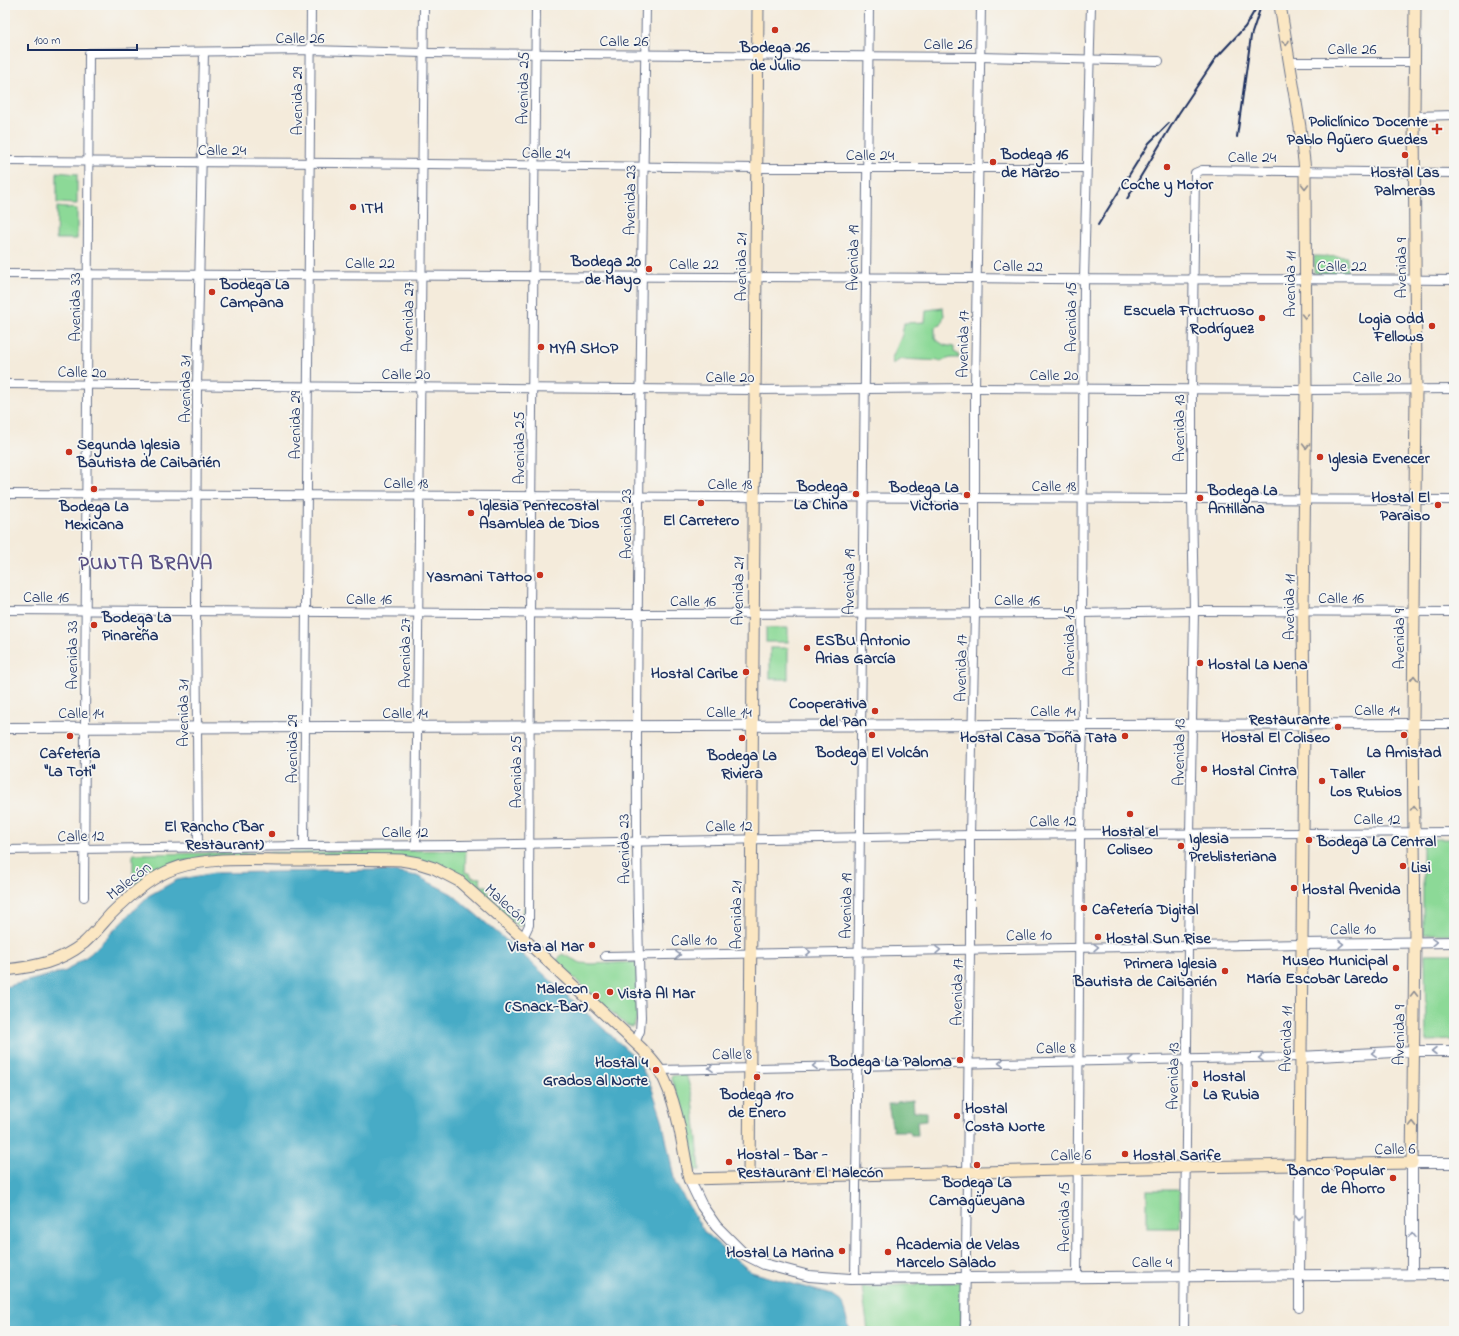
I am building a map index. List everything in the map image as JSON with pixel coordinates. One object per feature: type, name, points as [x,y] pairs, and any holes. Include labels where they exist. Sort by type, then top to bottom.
[{"type":"main road","name":"Avenida 21","points":[[749,1177],[758,5]]},
{"type":"main road","name":"Avenida 11","points":[[1280,5],[1290,62],[1305,170],[1306,390],[1303,611],[1304,724],[1300,1165]]},
{"type":"main road","name":"Avenida 9","points":[[1412,1163],[1415,942],[1413,724],[1416,389],[1414,116],[1415,5]]},
{"type":"main road","name":"Malecón","points":[[5,970],[30,968],[62,957],[83,944],[118,908],[151,880],[181,866],[201,862],[383,860],[418,863],[434,868],[459,881],[523,938],[642,1049],[659,1070],[667,1086],[677,1119],[689,1179]]},
{"type":"main road","name":"Calle 6","points":[[689,1179],[856,1174],[1412,1163]]},
{"type":"street","name":"Avenida 29","points":[[304,846],[311,5]]},
{"type":"street","name":"Avenida 27","points":[[416,845],[424,5]]},
{"type":"street","name":"Avenida 25","points":[[523,938],[529,925],[528,843],[536,5]]},
{"type":"street","name":"Avenida 23","points":[[635,1043],[640,1031],[642,1017],[639,955],[637,840],[637,726],[640,389],[646,5]]},
{"type":"street","name":"Avenida 19","points":[[852,1279],[858,1066],[869,5]]},
{"type":"street","name":"Avenida 17","points":[[965,1331],[969,1064],[970,835],[975,613],[975,388],[978,278],[978,167],[981,5]]},
{"type":"street","name":"Avenida 15","points":[[1077,1277],[1080,834],[1083,725],[1082,613],[1084,280],[1091,5]]},
{"type":"street","name":"Calle 26","points":[[89,53],[310,50],[423,53],[645,55],[758,54],[1159,61]]},
{"type":"street","name":"Avenida 31","points":[[198,847],[196,727],[198,495],[197,386],[204,52]]},
{"type":"street","name":"Avenida 33","points":[[84,897],[89,53]]},
{"type":"street","name":"Calle 26","points":[[1290,62],[1414,62]]},
{"type":"street","points":[[1414,116],[1454,115]]},
{"type":"street","name":"Calle 24","points":[[5,161],[756,168],[1086,168]]},
{"type":"street","name":"Calle 24","points":[[1196,173],[1202,170],[1305,170],[1454,173]]},
{"type":"street","name":"Avenida 13","points":[[1184,1331],[1186,1059],[1194,611],[1192,389],[1196,173]]},
{"type":"street","name":"Calle 22","points":[[5,274],[978,278],[1084,280],[1454,280]]},
{"type":"street","name":"Calle 20","points":[[5,384],[754,390],[975,388],[1306,390],[1454,389]]},
{"type":"street","name":"Calle 18","points":[[5,494],[1454,500]]},
{"type":"street","name":"Calle 16","points":[[5,610],[638,614],[1082,613],[1194,611],[1454,612]]},
{"type":"street","name":"Calle 14","points":[[5,728],[1454,724]]},
{"type":"street","name":"Calle 12","points":[[5,850],[416,845],[861,836],[1454,832]]},
{"type":"street","name":"Calle 10","points":[[606,956],[1454,942]]},
{"type":"street","name":"Calle 8","points":[[659,1070],[1300,1057],[1413,1051],[1454,1051]]},
{"type":"street","name":"Calle 6","points":[[1412,1163],[1454,1163]]},
{"type":"street","name":"Avenida 9","points":[[1412,1163],[1412,1274]]},
{"type":"street","name":"Avenida 11","points":[[1299,1308],[1300,1165]]},
{"type":"street","name":"Malecón","points":[[689,1179],[702,1206],[716,1226],[744,1254],[764,1264],[809,1276],[852,1279]]},
{"type":"street","name":"Calle 4","points":[[852,1279],[1454,1274]]},
{"type":"green space","points":[[57,172],[77,174],[77,204],[57,203]]},
{"type":"green space","points":[[57,207],[77,209],[77,239],[56,239]]},
{"type":"green space","points":[[1314,256],[1347,257],[1347,274],[1314,273]]},
{"type":"green space","points":[[943,308],[944,315],[941,325],[935,327],[935,339],[944,345],[954,347],[954,352],[958,354],[959,358],[951,358],[941,361],[901,359],[893,364],[892,358],[902,335],[904,323],[925,322],[926,310]]},
{"type":"green space","points":[[766,628],[788,628],[788,642],[766,642]]},
{"type":"green space","points":[[770,648],[788,648],[788,679],[770,679]]},
{"type":"green space","points":[[1423,839],[1454,839],[1454,934],[1423,934]]},
{"type":"green space","points":[[466,850],[465,872],[471,874],[471,877],[480,878],[481,886],[487,886],[488,892],[492,898],[518,920],[524,907],[527,909],[524,925],[518,926],[431,862],[182,861],[156,871],[133,886],[133,854]]},
{"type":"green space","points":[[562,954],[581,963],[637,962],[637,1017],[634,1026],[632,1027],[626,1025],[556,962]]},
{"type":"green space","points":[[1425,954],[1454,954],[1454,1040],[1426,1041]]},
{"type":"green space","points":[[686,1074],[693,1098],[700,1170],[694,1170],[689,1164],[680,1104],[671,1076]]},
{"type":"green space","points":[[913,1100],[914,1111],[927,1112],[927,1120],[917,1121],[918,1135],[911,1135],[909,1131],[893,1131],[888,1104],[896,1104],[897,1102]]},
{"type":"green space","points":[[1147,1190],[1180,1190],[1180,1228],[1147,1228]]},
{"type":"green space","points":[[962,1282],[961,1331],[868,1331],[862,1287]]},
{"type":"water","points":[[382,870],[417,876],[452,894],[514,947],[637,1059],[651,1086],[662,1119],[675,1183],[705,1233],[751,1272],[829,1294],[842,1303],[850,1331],[5,1331],[5,987],[66,971],[90,954],[148,896],[177,880],[214,873]]},
{"type":"railway","points":[[1127,199],[1179,113],[1216,58],[1245,27],[1258,5]]},
{"type":"railway","points":[[1237,137],[1251,36],[1260,9]]},
{"type":"railway","points":[[1098,225],[1149,143],[1169,123]]},
{"type":"place","name":"Bodega 26 de Julio","points":[[775,30]]},
{"type":"place","name":"Policlínico Docente Pablo Agüero Guedes","points":[[1437,129]]},
{"type":"place","name":"Hostal Las Palmeras","points":[[1405,155]]},
{"type":"place","name":"Bodega 16 de Marzo","points":[[993,162]]},
{"type":"place","name":"Coche y Motor","points":[[1167,167]]},
{"type":"place","name":"ITH","points":[[353,207]]},
{"type":"place","name":"Bodega 20 de Mayo","points":[[649,269]]},
{"type":"place","name":"Bodega La Campana","points":[[212,292]]},
{"type":"place","name":"Escuela Fructruoso Rodríguez","points":[[1262,318]]},
{"type":"place","name":"Logia Odd Fellows","points":[[1432,326]]},
{"type":"place","name":"MYA SHOP","points":[[541,347]]},
{"type":"place","name":"Segunda Iglesia Bautista de Caibarién","points":[[69,452]]},
{"type":"place","name":"Iglesia Evenecer","points":[[1320,457]]},
{"type":"place","name":"Bodega La Mexicana","points":[[94,489]]},
{"type":"place","name":"Bodega La China","points":[[856,494]]},
{"type":"place","name":"Bodega La Victoria","points":[[967,495]]},
{"type":"place","name":"Bodega La Antillana","points":[[1200,498]]},
{"type":"place","name":"El Carretero","points":[[701,503]]},
{"type":"place","name":"Hostal El Paraiso","points":[[1438,505]]},
{"type":"place","name":"Iglesia Pentecostal Asamblea de Dios","points":[[471,513]]},
{"type":"place","name":"Yasmani Tattoo","points":[[540,575]]},
{"type":"place","name":"Bodega La Pinareña","points":[[94,625]]},
{"type":"place","name":"ESBU Antonio Arias García","points":[[807,648]]},
{"type":"place","name":"Hostal La Nena","points":[[1200,663]]},
{"type":"place","name":"Hostal Caribe","points":[[746,672]]},
{"type":"place","name":"Cooperativa del Pan","points":[[875,711]]},
{"type":"place","name":"Restaurante Hostal El Coliseo","points":[[1338,727]]},
{"type":"place","name":"Bodega El Volcán","points":[[872,735]]},
{"type":"place","name":"La Amistad","points":[[1404,735]]},
{"type":"place","name":"Cafetería \"La Toti\"","points":[[70,736]]},
{"type":"place","name":"Hostal Casa Doña Tata","points":[[1125,736]]},
{"type":"place","name":"Bodega La Riviera","points":[[742,738]]},
{"type":"place","name":"Hostal Cintra","points":[[1204,769]]},
{"type":"place","name":"Taller Los Rubios","points":[[1322,781]]},
{"type":"place","name":"Hostal el Coliseo","points":[[1130,814]]},
{"type":"place","name":"El Rancho (Bar Restaurant)","points":[[272,834]]},
{"type":"place","name":"Bodega La Central","points":[[1309,840]]},
{"type":"place","name":"Iglesia Preblisteriana","points":[[1181,846]]},
{"type":"place","name":"Lisi","points":[[1403,866]]},
{"type":"place","name":"Hostal Avenida","points":[[1294,888]]},
{"type":"place","name":"Cafetería Digital","points":[[1084,908]]},
{"type":"place","name":"Hostal Sun Rise","points":[[1098,937]]},
{"type":"place","name":"Vista al Mar","points":[[592,945]]},
{"type":"place","name":"Museo Municipal María Escobar Laredo","points":[[1396,968]]},
{"type":"place","name":"Primera Iglesia Bautista de Caibarién","points":[[1225,971]]},
{"type":"place","name":"Vista Al Mar","points":[[610,992]]},
{"type":"place","name":"Malecon (Snack-Bar)","points":[[596,996]]},
{"type":"place","name":"Bodega La Paloma","points":[[960,1060]]},
{"type":"place","name":"Hostal 4 Grados al Norte","points":[[656,1070]]},
{"type":"place","name":"Bodega 1ro de Enero","points":[[757,1077]]},
{"type":"place","name":"Hostal La Rubia","points":[[1195,1084]]},
{"type":"place","name":"Hostal Costa Norte","points":[[957,1116]]},
{"type":"place","name":"Hostal Sarife","points":[[1125,1154]]},
{"type":"place","name":"Hostal - Bar - Restaurant El Malecón","points":[[729,1162]]},
{"type":"place","name":"Bodega La Camagüeyana","points":[[977,1165]]},
{"type":"place","name":"Banco Popular de Ahorro","points":[[1393,1178]]},
{"type":"place","name":"Hostal La Marina","points":[[842,1251]]},
{"type":"place","name":"Academia de Velas Marcelo Salado","points":[[888,1252]]},
{"type":"district","name":"PUNTA BRAVA","points":[[146,562]]}]
